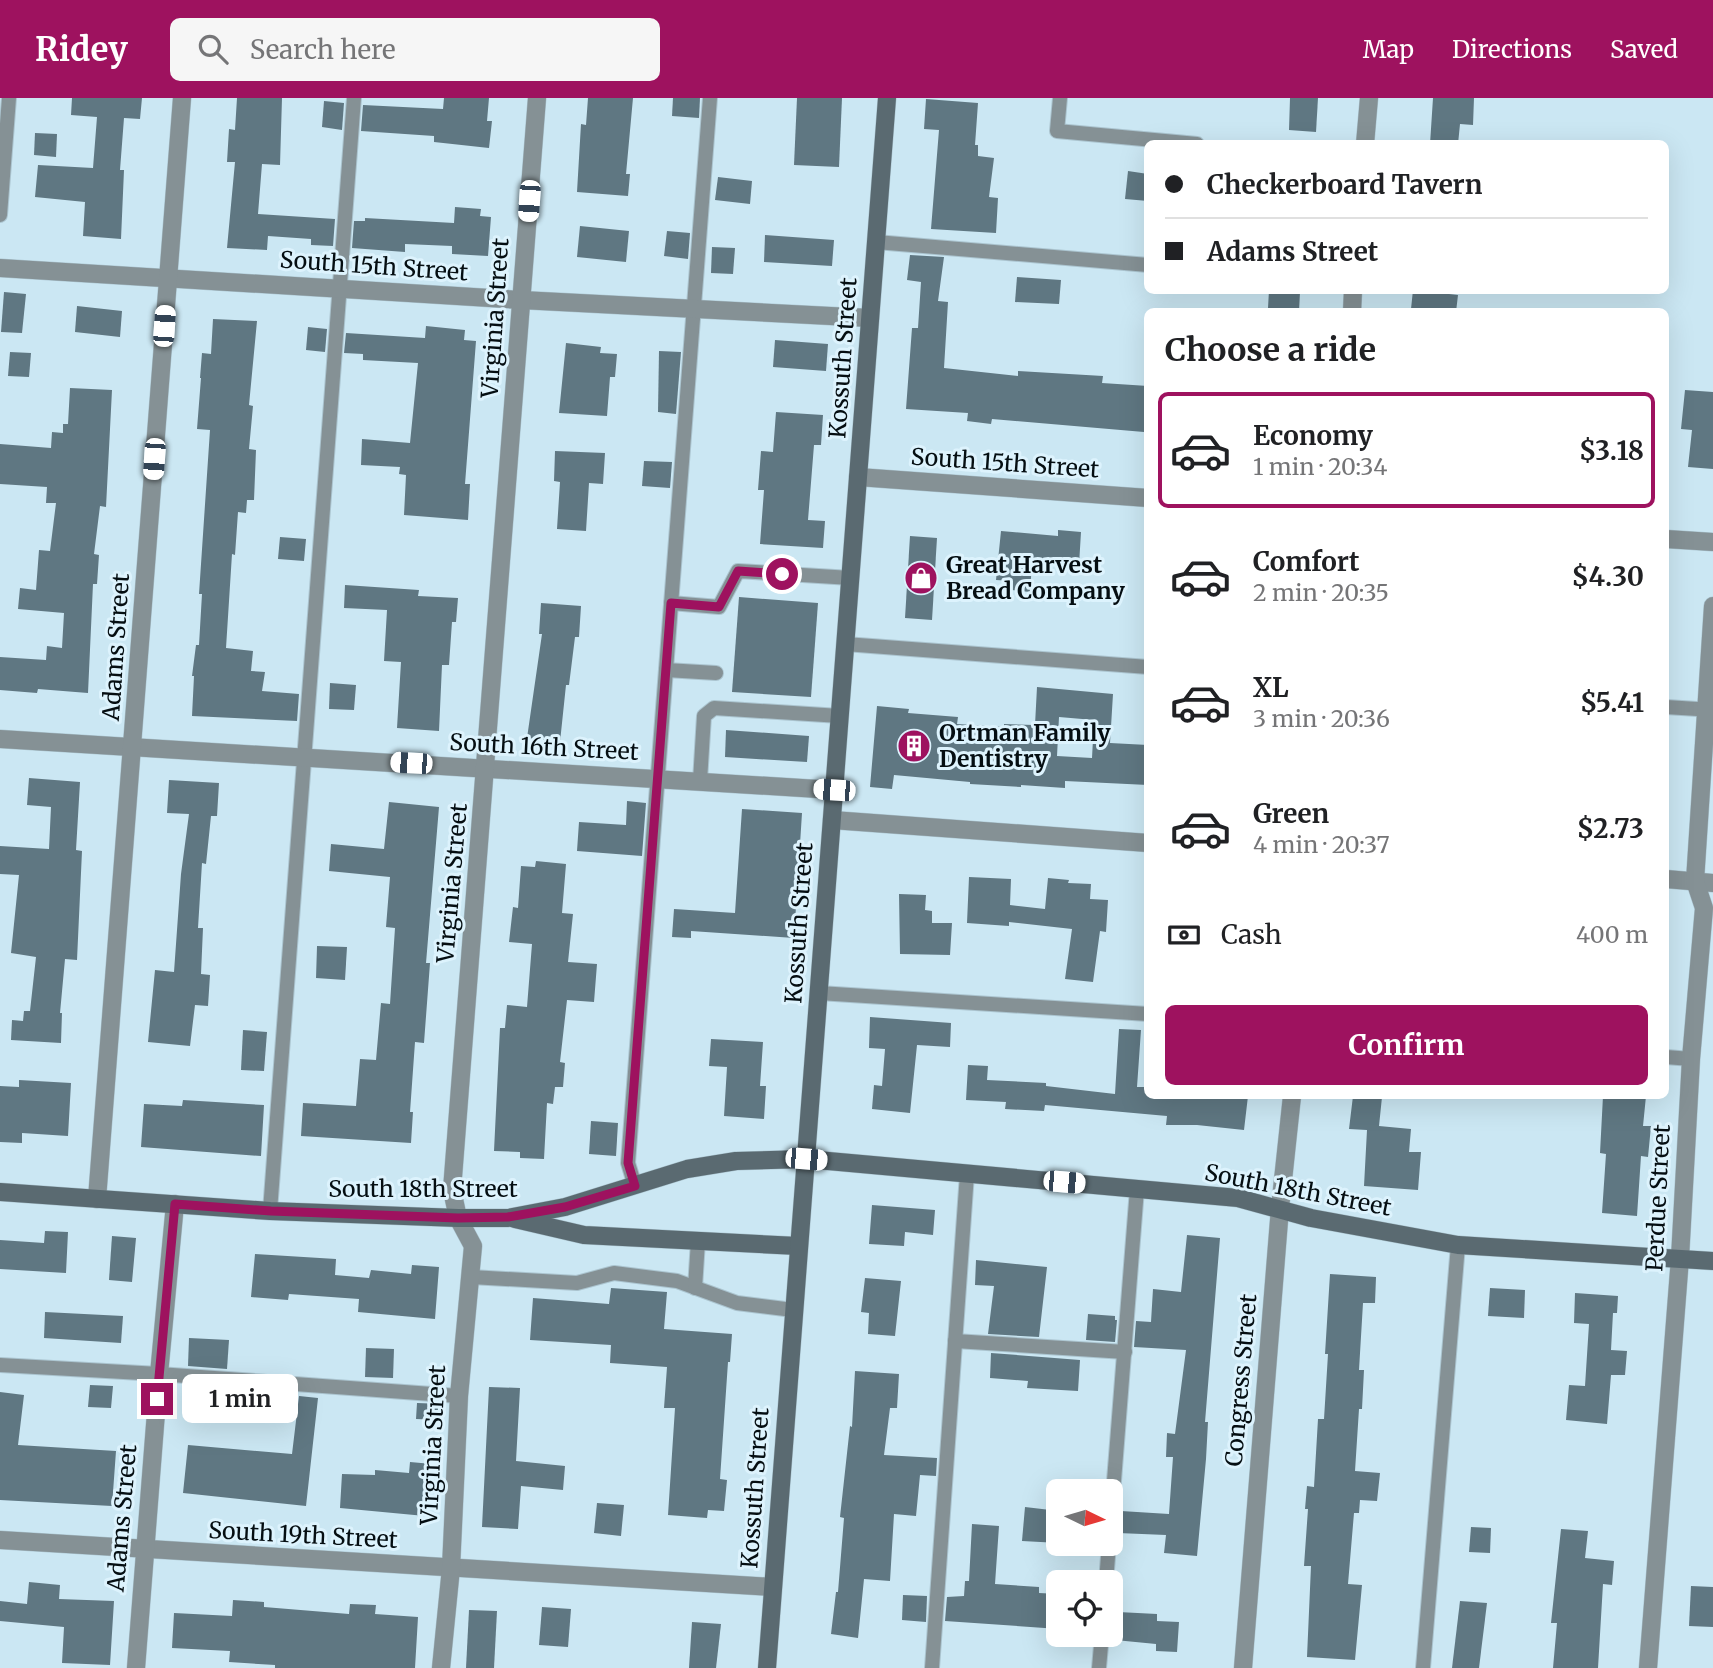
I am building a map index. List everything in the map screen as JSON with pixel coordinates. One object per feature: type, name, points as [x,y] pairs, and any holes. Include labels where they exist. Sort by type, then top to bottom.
[{"type":"main road","name":"Kossuth Street","points":[[767,1668],[887,98]]},
{"type":"main road","name":"South 18th Street","points":[[0,1192],[271,1211],[458,1218],[508,1217],[565,1207],[687,1169],[736,1161],[806,1159],[1238,1198],[1311,1218],[1458,1245],[1713,1261]]},
{"type":"main road","points":[[508,1217],[584,1235],[798,1246]]},
{"type":"street","name":"Adams Street","points":[[97,1199],[134,748],[182,98]]},
{"type":"street","name":"Virginia Street","points":[[441,1668],[451,1568],[458,1396],[473,1246],[458,1218],[453,1190],[537,98]]},
{"type":"street","points":[[1365,140],[1369,98]]},
{"type":"street","name":"South 15th Street","points":[[0,268],[870,318]]},
{"type":"street","name":"South 15th Street","points":[[858,477],[1144,498]]},
{"type":"street","points":[[1669,538],[1713,542]]},
{"type":"street","name":"Perdue Street","points":[[1648,1668],[1704,908],[1695,881],[1710,710],[1713,606]]},
{"type":"street","name":"South 16th Street","points":[[0,739],[834,790]]},
{"type":"street","points":[[832,820],[1144,843]]},
{"type":"street","points":[[1669,879],[1713,883]]},
{"type":"street","name":"Congress Street","points":[[1242,1668],[1280,1208],[1292,1099]]},
{"type":"street","name":"Adams Street","points":[[136,1668],[175,1204]]},
{"type":"street","name":"South 19th Street","points":[[0,1540],[772,1587]]},
{"type":"lane","points":[[0,215],[9,98]]},
{"type":"lane","points":[[271,1211],[354,98]]},
{"type":"lane","points":[[635,1186],[628,1163],[709,98]]},
{"type":"lane","points":[[1059,98],[1057,131],[1155,140]]},
{"type":"lane","points":[[876,242],[1144,265]]},
{"type":"lane","points":[[671,603],[719,607],[738,571],[851,578]]},
{"type":"lane","points":[[845,644],[1144,667]]},
{"type":"lane","points":[[666,670],[716,673]]},
{"type":"lane","points":[[1669,706],[1710,710]]},
{"type":"lane","points":[[700,781],[704,716],[713,708],[840,716]]},
{"type":"lane","points":[[819,993],[1144,1014]]},
{"type":"lane","points":[[1669,1057],[1691,1059]]},
{"type":"lane","points":[[932,1668],[967,1174]]},
{"type":"lane","points":[[1114,1479],[1137,1189]]},
{"type":"lane","points":[[695,1288],[698,1241]]},
{"type":"lane","points":[[1423,1668],[1458,1245]]},
{"type":"lane","points":[[471,1277],[577,1283],[614,1273],[677,1281],[737,1303],[793,1310]]},
{"type":"lane","points":[[955,1341],[1125,1352]]},
{"type":"lane","points":[[0,1365],[458,1396]]},
{"type":"lane","points":[[1099,1668],[1101,1647]]},
{"type":"building","points":[[72,98],[142,98],[140,119],[124,118],[120,170],[124,170],[121,239],[83,236],[85,202],[35,197],[38,165],[93,168],[97,117],[71,115]]},
{"type":"building","points":[[237,98],[282,98],[280,165],[262,164],[258,214],[335,219],[333,246],[311,245],[311,239],[268,236],[267,250],[227,248],[235,162],[227,162],[229,129],[235,130]]},
{"type":"building","points":[[444,98],[489,98],[487,121],[492,121],[489,148],[434,142],[434,136],[361,131],[363,105],[443,109]]},
{"type":"building","points":[[588,98],[633,98],[626,174],[630,174],[628,196],[577,192],[581,124],[586,125]]},
{"type":"building","points":[[673,98],[700,98],[699,118],[672,116]]},
{"type":"building","points":[[797,98],[842,98],[839,167],[794,165]]},
{"type":"building","points":[[1290,98],[1318,98],[1316,132],[1289,130]]},
{"type":"building","points":[[1433,98],[1474,98],[1473,125],[1460,124],[1458,140],[1430,140]]},
{"type":"building","points":[[926,99],[978,103],[975,145],[978,145],[978,156],[994,158],[989,197],[998,198],[996,233],[931,229],[939,130],[924,129]]},
{"type":"building","points":[[324,101],[344,103],[342,130],[322,127]]},
{"type":"building","points":[[35,133],[57,134],[56,157],[34,155]]},
{"type":"building","points":[[1128,171],[1144,173],[1144,201],[1125,199]]},
{"type":"building","points":[[718,177],[752,181],[750,204],[715,200]]},
{"type":"building","points":[[455,207],[481,209],[480,216],[491,217],[488,256],[452,254],[452,246],[405,244],[405,252],[352,248],[354,221],[365,221],[365,218],[454,223]]},
{"type":"building","points":[[580,226],[629,231],[626,262],[577,257]]},
{"type":"building","points":[[667,231],[690,233],[688,259],[664,256]]},
{"type":"building","points":[[765,235],[834,240],[832,266],[764,262]]},
{"type":"building","points":[[712,247],[735,248],[733,274],[711,273]]},
{"type":"building","points":[[910,255],[944,257],[938,301],[948,302],[944,368],[1018,376],[1018,371],[1103,376],[1102,383],[1144,386],[1144,432],[992,419],[991,424],[967,421],[968,413],[906,409],[912,328],[918,328],[921,282],[907,280]]},
{"type":"building","points":[[1017,277],[1061,280],[1059,304],[1015,302]]},
{"type":"building","points":[[4,292],[26,294],[22,333],[1,332]]},
{"type":"building","points":[[1269,294],[1300,294],[1299,308],[1268,308]]},
{"type":"building","points":[[1413,294],[1458,295],[1456,308],[1411,308]]},
{"type":"building","points":[[77,306],[122,311],[120,337],[75,332]]},
{"type":"building","points":[[213,319],[257,321],[249,405],[253,406],[249,449],[256,450],[254,500],[247,500],[246,513],[238,512],[235,555],[232,554],[226,648],[253,651],[251,671],[265,672],[262,691],[299,694],[297,721],[192,716],[192,676],[196,645],[199,645],[202,594],[199,594],[210,430],[197,429],[202,353],[211,354]]},
{"type":"building","points":[[426,326],[465,330],[464,340],[476,341],[465,484],[470,484],[468,520],[404,515],[406,475],[399,474],[400,467],[361,465],[362,439],[410,443],[418,363],[363,360],[363,354],[344,353],[346,333],[425,338]]},
{"type":"building","points":[[308,327],[327,329],[325,352],[306,350]]},
{"type":"building","points":[[775,340],[828,344],[826,371],[773,367]]},
{"type":"building","points":[[566,343],[601,347],[600,353],[617,354],[615,377],[610,377],[607,416],[559,413]]},
{"type":"building","points":[[659,351],[681,352],[676,414],[658,412]]},
{"type":"building","points":[[10,352],[31,353],[29,377],[8,376]]},
{"type":"building","points":[[70,388],[112,390],[106,507],[100,506],[94,554],[99,555],[97,584],[93,584],[88,693],[38,689],[37,693],[0,690],[0,657],[46,660],[47,646],[62,648],[64,613],[18,609],[20,588],[36,590],[39,550],[50,551],[56,503],[46,503],[47,487],[0,484],[0,444],[51,448],[52,432],[63,433],[63,424],[68,424]]},
{"type":"building","points":[[1685,390],[1713,392],[1713,469],[1688,467],[1692,430],[1681,429]]},
{"type":"building","points":[[776,412],[823,415],[821,445],[814,445],[808,520],[825,521],[823,548],[760,544],[764,490],[758,490],[761,451],[773,452]]},
{"type":"building","points":[[555,451],[605,453],[603,484],[589,483],[586,531],[557,529],[560,482],[554,481]]},
{"type":"building","points":[[644,461],[672,462],[670,488],[642,486]]},
{"type":"building","points":[[1058,530],[1081,532],[1079,565],[1032,563],[1030,592],[1012,590],[1013,581],[996,580],[1001,531],[1058,536]]},
{"type":"building","name":"Great Harvest Bread Company","points":[[910,536],[937,538],[932,620],[905,618]]},
{"type":"building","points":[[280,537],[306,539],[304,561],[278,559]]},
{"type":"building","points":[[345,585],[419,590],[418,596],[458,598],[456,622],[452,622],[449,665],[442,665],[439,731],[397,728],[401,662],[384,661],[387,610],[344,608]]},
{"type":"building","points":[[739,597],[818,603],[811,697],[732,692]]},
{"type":"building","points":[[541,603],[581,606],[579,637],[575,637],[569,685],[566,685],[560,742],[527,738],[542,634],[539,634]]},
{"type":"building","points":[[330,683],[356,685],[354,710],[329,709]]},
{"type":"building","points":[[1037,687],[1113,694],[1110,743],[1144,745],[1144,785],[1065,781],[1065,788],[1021,787],[894,775],[892,789],[870,787],[877,706],[909,709],[908,713],[958,717],[957,724],[1004,727],[1004,724],[1035,725]],"holes":[[[1059,717],[1094,720],[1092,758],[1057,756]]]},
{"type":"building","points":[[726,730],[809,736],[807,762],[725,757]]},
{"type":"building","points":[[29,778],[80,782],[76,850],[82,851],[77,960],[65,959],[60,1013],[61,1043],[11,1040],[12,1020],[23,1021],[24,1011],[30,1011],[36,957],[11,953],[19,875],[0,874],[0,846],[49,849],[51,807],[27,805]]},
{"type":"building","points":[[169,780],[219,783],[217,816],[211,816],[206,864],[202,863],[198,928],[203,928],[201,974],[210,975],[208,1006],[195,1005],[190,1046],[148,1042],[155,970],[174,972],[181,874],[189,814],[167,813]]},
{"type":"building","points":[[627,801],[646,803],[642,856],[577,851],[579,822],[626,825]]},
{"type":"building","points":[[389,802],[439,807],[426,963],[430,963],[424,1043],[415,1042],[410,1112],[413,1112],[411,1143],[301,1136],[303,1103],[356,1106],[360,1059],[376,1060],[381,1003],[390,1004],[395,928],[386,927],[390,877],[329,871],[331,844],[384,849]]},
{"type":"building","points":[[742,809],[802,813],[794,938],[691,931],[691,938],[672,937],[674,909],[735,913]]},
{"type":"building","points":[[536,861],[566,864],[562,913],[573,914],[568,962],[597,964],[594,1002],[567,1000],[560,1062],[565,1063],[563,1087],[555,1087],[553,1104],[547,1103],[544,1159],[520,1158],[520,1152],[494,1151],[500,1028],[505,1028],[507,1005],[527,1007],[532,944],[509,942],[513,907],[518,908],[521,866],[535,867]]},
{"type":"building","points":[[969,877],[1011,879],[1010,905],[1045,909],[1048,878],[1069,880],[1068,883],[1091,884],[1090,899],[1108,900],[1106,932],[1100,931],[1093,982],[1065,979],[1072,929],[1009,922],[1009,926],[967,923]]},
{"type":"building","points":[[899,894],[926,895],[925,910],[932,911],[932,923],[952,923],[950,955],[900,954]]},
{"type":"building","points":[[317,946],[347,947],[345,980],[316,978]]},
{"type":"building","points":[[870,1017],[951,1023],[950,1047],[917,1045],[910,1113],[872,1109],[874,1085],[882,1086],[885,1049],[869,1048]]},
{"type":"building","points":[[1119,1029],[1141,1030],[1137,1087],[1144,1087],[1144,1099],[1248,1099],[1244,1130],[1166,1125],[1167,1116],[1045,1105],[1044,1111],[1005,1109],[1006,1102],[966,1100],[968,1065],[988,1066],[987,1080],[1046,1083],[1046,1086],[1115,1094]]},
{"type":"building","points":[[243,1030],[267,1032],[264,1071],[241,1070]]},
{"type":"building","points":[[711,1039],[763,1042],[760,1086],[766,1086],[764,1119],[724,1116],[727,1067],[709,1066]]},
{"type":"building","points":[[19,1080],[71,1083],[68,1136],[22,1133],[22,1143],[0,1142],[0,1086],[19,1087]]},
{"type":"building","points":[[1353,1099],[1382,1099],[1379,1126],[1411,1129],[1409,1152],[1421,1152],[1418,1190],[1364,1186],[1367,1130],[1349,1129]]},
{"type":"building","points":[[1603,1099],[1646,1099],[1643,1126],[1651,1126],[1648,1157],[1641,1156],[1637,1216],[1602,1213],[1606,1154],[1600,1153]]},
{"type":"building","points":[[183,1100],[264,1105],[261,1156],[141,1147],[144,1104],[182,1106]]},
{"type":"building","points":[[591,1121],[618,1123],[616,1156],[589,1154]]},
{"type":"building","points":[[872,1205],[935,1210],[933,1235],[905,1232],[904,1246],[869,1244]]},
{"type":"building","points":[[45,1231],[68,1232],[66,1273],[0,1269],[0,1240],[44,1243]]},
{"type":"building","points":[[1187,1235],[1220,1238],[1197,1556],[1164,1553],[1166,1535],[1124,1533],[1124,1511],[1169,1514],[1173,1457],[1166,1457],[1167,1433],[1175,1434],[1186,1350],[1134,1347],[1136,1321],[1151,1322],[1153,1289],[1181,1292]]},
{"type":"building","points":[[112,1236],[136,1238],[132,1282],[109,1280]]},
{"type":"building","points":[[255,1254],[336,1259],[335,1275],[369,1278],[371,1270],[411,1274],[412,1265],[439,1267],[435,1319],[358,1312],[359,1299],[289,1294],[288,1300],[251,1297]]},
{"type":"building","points":[[976,1260],[1047,1267],[1039,1337],[988,1334],[994,1286],[975,1285]]},
{"type":"building","points":[[1330,1274],[1376,1277],[1375,1303],[1363,1303],[1359,1370],[1364,1370],[1355,1471],[1380,1473],[1377,1501],[1360,1500],[1359,1513],[1354,1513],[1348,1584],[1362,1585],[1355,1660],[1307,1657],[1311,1566],[1304,1566],[1308,1509],[1305,1509],[1307,1486],[1314,1487],[1318,1419],[1324,1419]]},
{"type":"building","points":[[865,1278],[901,1281],[895,1336],[868,1334],[869,1313],[861,1312]]},
{"type":"building","points":[[611,1288],[667,1292],[664,1329],[732,1334],[720,1479],[727,1480],[724,1511],[708,1510],[707,1518],[668,1515],[675,1408],[664,1408],[667,1367],[610,1363],[611,1345],[530,1340],[533,1298],[609,1304]]},
{"type":"building","points":[[1490,1288],[1525,1290],[1524,1318],[1488,1316]]},
{"type":"building","points":[[1575,1293],[1618,1296],[1617,1313],[1613,1313],[1611,1350],[1627,1351],[1625,1375],[1611,1375],[1607,1424],[1566,1420],[1569,1385],[1585,1386],[1589,1324],[1574,1323]]},
{"type":"building","points":[[45,1312],[123,1316],[121,1343],[44,1338]]},
{"type":"building","points":[[1088,1314],[1115,1316],[1115,1342],[1086,1340]]},
{"type":"building","points":[[189,1338],[229,1340],[227,1369],[188,1366]]},
{"type":"building","points":[[366,1348],[394,1349],[393,1378],[365,1377]]},
{"type":"building","points":[[991,1353],[1080,1360],[1078,1391],[1027,1388],[1028,1381],[990,1378]]},
{"type":"building","points":[[855,1371],[899,1374],[897,1408],[890,1408],[884,1455],[937,1458],[936,1476],[920,1475],[916,1516],[894,1514],[890,1581],[864,1579],[858,1638],[831,1634],[838,1592],[844,1518],[840,1517],[850,1426],[852,1427]]},
{"type":"building","points":[[90,1385],[113,1386],[111,1408],[88,1407]]},
{"type":"building","points":[[186,1386],[216,1388],[215,1413],[185,1411]]},
{"type":"building","points":[[489,1387],[520,1388],[516,1461],[565,1466],[563,1490],[521,1486],[518,1529],[482,1527]]},
{"type":"building","points":[[0,1392],[24,1395],[18,1445],[116,1451],[112,1506],[0,1500]]},
{"type":"building","points":[[299,1396],[318,1398],[306,1506],[183,1493],[188,1445],[292,1454]]},
{"type":"building","points":[[417,1403],[443,1404],[442,1420],[416,1419]]},
{"type":"building","points":[[410,1462],[432,1464],[430,1500],[426,1500],[425,1516],[340,1508],[342,1474],[375,1475],[375,1470],[409,1473]]},
{"type":"building","points":[[597,1503],[624,1505],[621,1536],[594,1533]]},
{"type":"building","points":[[1025,1507],[1046,1509],[1046,1542],[1022,1541]]},
{"type":"building","points":[[972,1524],[999,1526],[995,1584],[1039,1587],[1039,1593],[1046,1593],[1046,1628],[945,1621],[947,1597],[964,1596],[965,1581],[969,1581]]},
{"type":"building","points":[[1471,1527],[1491,1528],[1490,1553],[1469,1552]]},
{"type":"building","points":[[1561,1529],[1588,1531],[1585,1558],[1614,1561],[1612,1585],[1603,1584],[1598,1668],[1553,1668],[1557,1623],[1551,1623]]},
{"type":"building","points":[[29,1582],[60,1585],[59,1599],[114,1601],[110,1665],[62,1663],[64,1627],[0,1621],[0,1601],[27,1604]]},
{"type":"building","points":[[1691,1586],[1713,1587],[1713,1627],[1689,1626]]},
{"type":"building","points":[[903,1595],[927,1596],[926,1622],[902,1620]]},
{"type":"building","points":[[233,1600],[264,1602],[264,1607],[349,1614],[350,1604],[376,1605],[375,1614],[418,1617],[415,1668],[275,1668],[275,1665],[229,1662],[230,1651],[172,1648],[174,1613],[232,1616]]},
{"type":"building","points":[[1460,1601],[1487,1603],[1479,1668],[1452,1668]]},
{"type":"building","points":[[542,1607],[571,1609],[568,1647],[539,1645]]},
{"type":"building","points":[[469,1610],[497,1611],[494,1668],[466,1668]]},
{"type":"building","points":[[1123,1612],[1157,1614],[1157,1621],[1179,1622],[1177,1652],[1156,1651],[1156,1644],[1123,1641]]},
{"type":"building","points":[[692,1622],[721,1624],[716,1668],[689,1668]]},
{"type":"place","name":"Great Harvest Bread Company","points":[[921,578]]},
{"type":"place","name":"Ortman Family Dentistry","points":[[914,746]]},
{"type":"route","points":[[157,1399],[175,1204],[271,1211],[458,1218],[508,1217],[565,1207],[635,1186],[628,1163],[671,603],[719,607],[738,571],[782,574]]}]
